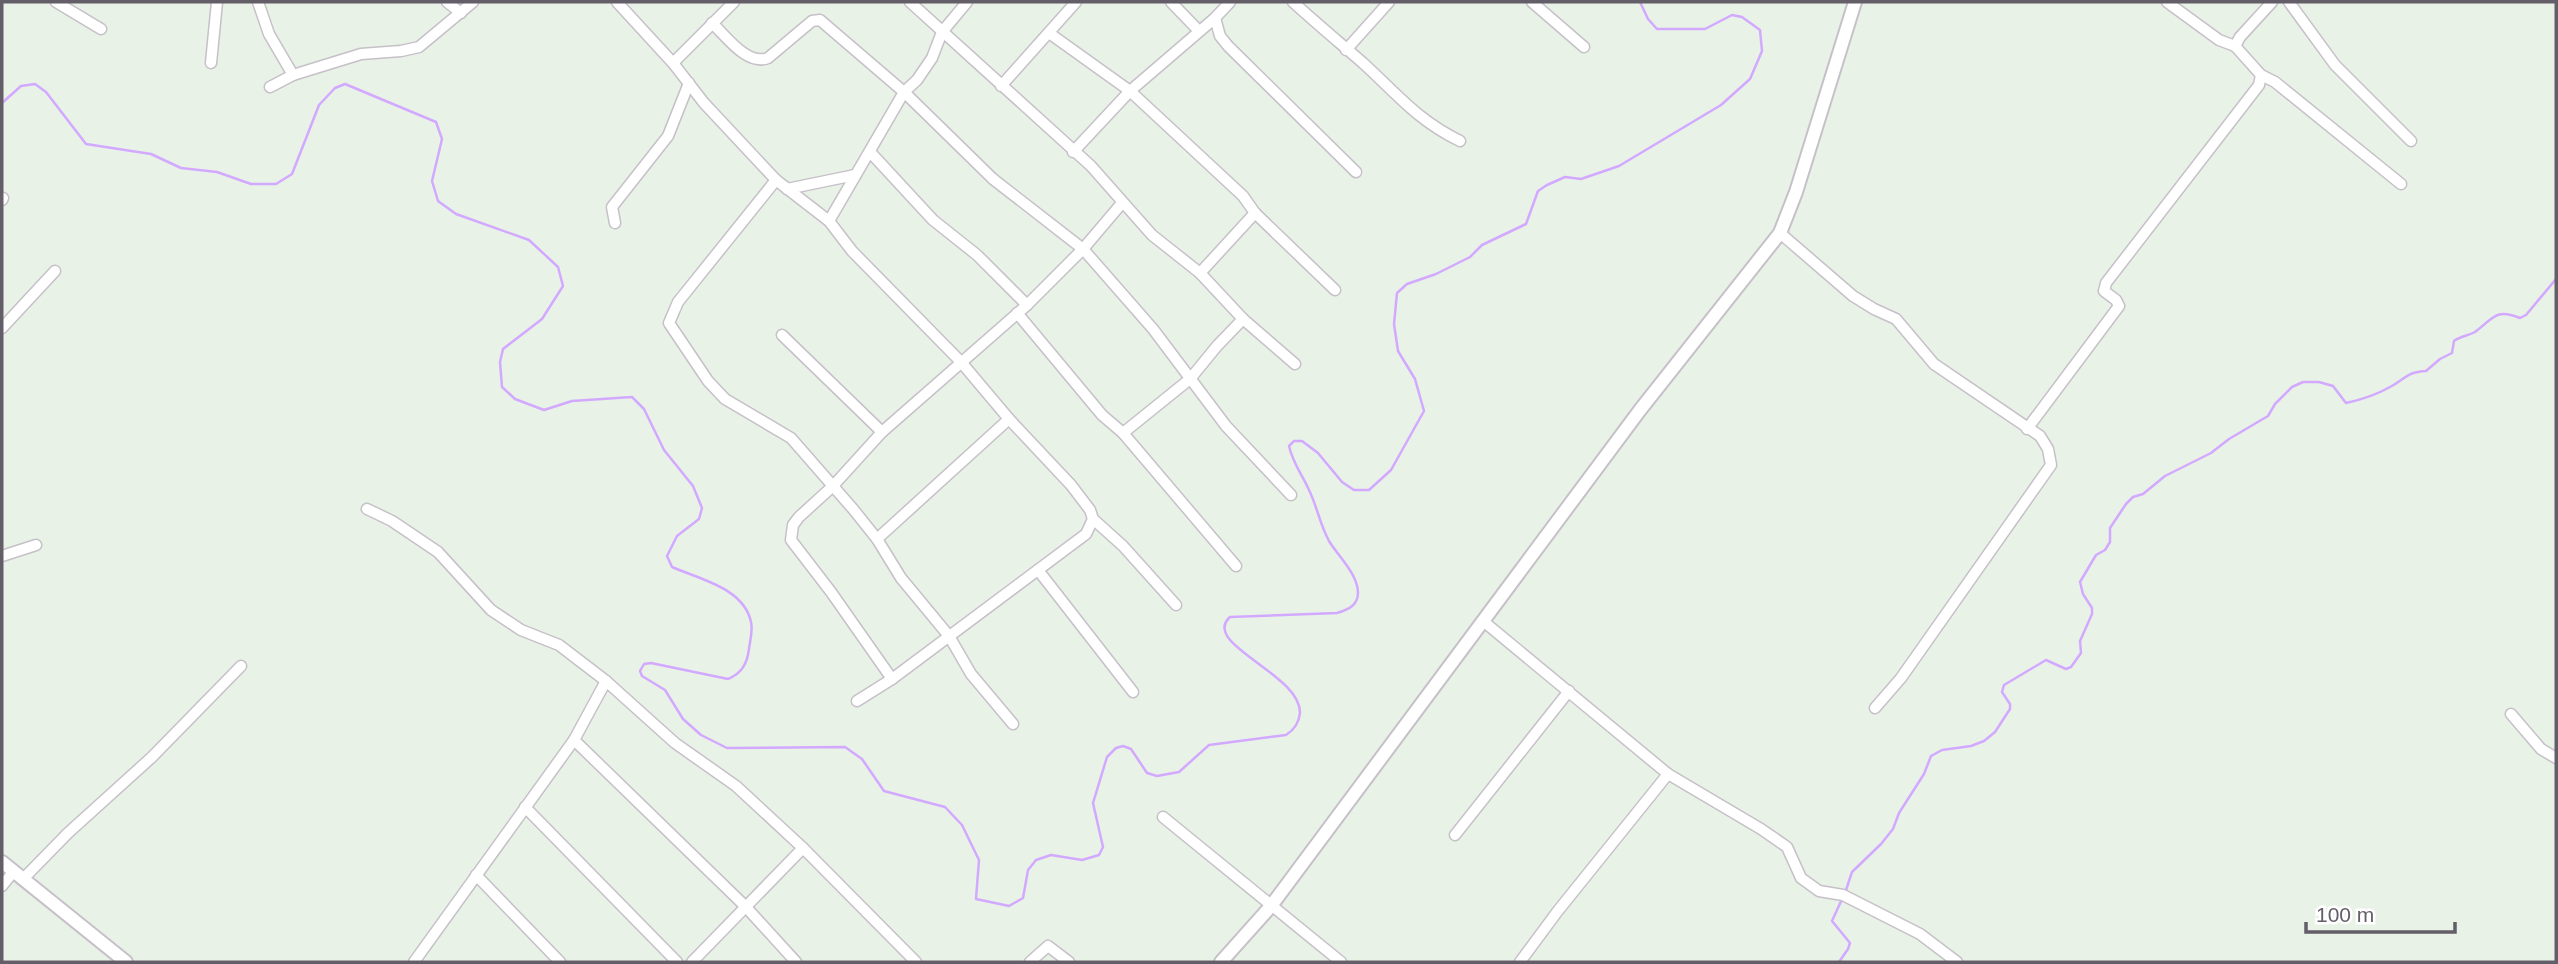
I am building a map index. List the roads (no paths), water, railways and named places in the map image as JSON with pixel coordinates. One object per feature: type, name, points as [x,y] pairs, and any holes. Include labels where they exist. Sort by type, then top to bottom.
[{"type":"street","points":[[56,2],[101,29]]},
{"type":"street","points":[[211,62],[217,2]]},
{"type":"street","points":[[258,2],[269,34],[293,75]]},
{"type":"street","points":[[447,2],[461,13]]},
{"type":"street","points":[[270,88],[293,75],[361,54],[419,47],[473,2]]},
{"type":"street","points":[[617,2],[776,180],[829,221],[852,251],[961,362],[1009,419],[1071,485],[1090,510],[1093,519],[1123,546],[1176,605]]},
{"type":"street","points":[[673,63],[734,2]]},
{"type":"street","points":[[910,2],[1096,171],[1122,204],[1160,243],[1200,273],[1243,320],[1295,364]]},
{"type":"street","points":[[829,221],[871,153],[904,92],[917,80],[932,58],[942,32],[967,2]]},
{"type":"street","points":[[1001,86],[1076,2]]},
{"type":"street","points":[[1171,2],[1198,30]]},
{"type":"street","points":[[1073,152],[1130,91],[1198,30],[1215,19],[1230,2]]},
{"type":"street","points":[[1293,2],[1413,112],[1434,128],[1460,141]]},
{"type":"street","points":[[1346,50],[1389,2]]},
{"type":"street","points":[[1532,2],[1584,47]]},
{"type":"street","points":[[1221,962],[1271,906],[1640,410],[1780,233],[1796,192],[1855,2]]},
{"type":"street","points":[[2027,429],[2119,306],[2116,300],[2104,291],[2106,283],[2259,85],[2260,75],[2255,66],[2235,47],[2219,40],[2167,2]]},
{"type":"street","points":[[2235,47],[2240,37],[2272,2]]},
{"type":"street","points":[[2290,2],[2335,65],[2411,141]]},
{"type":"street","points":[[1215,19],[1224,42],[1356,172]]},
{"type":"street","points":[[712,23],[751,59],[760,61],[768,58],[813,21],[820,20],[904,92],[993,179],[1083,249],[1153,329],[1226,426],[1291,495]]},
{"type":"street","points":[[1049,33],[1130,91],[1243,196],[1255,213],[1335,289]]},
{"type":"street","points":[[2260,75],[2275,82],[2401,184]]},
{"type":"street","points":[[615,223],[612,207],[668,136],[689,83]]},
{"type":"street","points":[[871,153],[933,220],[977,255],[1027,306]]},
{"type":"street","points":[[787,189],[855,175]]},
{"type":"street","points":[[776,180],[678,302],[671,313],[670,323],[708,381],[725,399],[791,438],[833,486],[877,539],[901,578],[949,636],[971,674],[1013,724]]},
{"type":"street","points":[[892,679],[791,540],[793,525],[882,432],[1027,306],[1083,249],[1122,204]]},
{"type":"street","points":[[1200,273],[1255,213]]},
{"type":"street","points":[[1780,233],[1853,296],[1896,318],[1934,364],[2040,436],[2048,449],[2051,465],[1901,678],[1875,708]]},
{"type":"street","points":[[2,328],[55,271]]},
{"type":"street","points":[[1017,313],[1102,415],[1124,433],[1236,566]]},
{"type":"street","points":[[1124,433],[1190,379],[1243,320]]},
{"type":"street","points":[[782,335],[882,432]]},
{"type":"street","points":[[877,539],[1009,419]]},
{"type":"street","points":[[367,509],[392,521],[438,552],[491,610],[522,630],[559,645],[606,681],[670,739],[736,786],[803,848],[916,962]]},
{"type":"street","points":[[857,701],[892,679],[1086,534],[1093,519]]},
{"type":"street","points":[[2,556],[36,545]]},
{"type":"street","points":[[1038,570],[1133,692]]},
{"type":"street","points":[[1483,621],[1668,774],[1787,847],[1801,878],[1819,891],[1843,895],[1920,934],[1958,962]]},
{"type":"street","points":[[2,886],[68,833],[152,757],[241,666]]},
{"type":"street","points":[[430,962],[417,958],[574,740],[606,681]]},
{"type":"street","points":[[1455,835],[1569,691]]},
{"type":"street","points":[[2511,714],[2541,749],[2556,758]]},
{"type":"street","points":[[574,740],[745,905],[796,962]]},
{"type":"street","points":[[1520,962],[1668,774]]},
{"type":"street","points":[[525,807],[677,962]]},
{"type":"street","points":[[1163,817],[1341,962]]},
{"type":"street","points":[[691,962],[803,848]]},
{"type":"street","points":[[2,862],[126,962]]},
{"type":"street","points":[[476,875],[560,962]]},
{"type":"street","points":[[1030,962],[1048,946],[1069,962]]},
{"type":"waterway","points":[[2,103],[21,86],[35,84],[46,92],[86,144],[151,154],[181,168],[217,172],[251,184],[276,184],[292,174],[319,105],[335,88],[345,84],[436,122],[442,139],[432,181],[438,201],[456,214],[529,240],[558,267],[563,286],[542,319],[503,349],[500,362],[502,387],[515,399],[544,410],[572,401],[632,397],[644,409],[664,450],[693,486],[702,508],[699,519],[677,536],[667,556],[672,567],[719,586],[740,601],[747,610],[752,628],[748,654],[745,664],[733,677],[728,679],[651,663],[644,664],[640,671],[642,676],[665,690],[683,719],[701,735],[727,748],[845,747],[862,759],[884,791],[945,807],[962,825],[979,860],[976,899],[1009,906],[1023,898],[1028,870],[1036,860],[1051,855],[1082,860],[1099,855],[1103,847],[1093,803],[1107,757],[1116,748],[1123,746],[1131,749],[1147,773],[1157,776],[1179,772],[1209,745],[1286,735],[1296,726],[1300,713],[1296,699],[1285,685],[1239,649],[1228,638],[1224,627],[1230,617],[1337,613],[1348,609],[1356,601],[1358,593],[1355,579],[1326,535],[1289,446],[1294,441],[1302,441],[1318,453],[1342,482],[1354,490],[1369,490],[1391,470],[1424,411],[1415,379],[1398,351],[1394,324],[1397,293],[1407,284],[1436,274],[1470,257],[1482,245],[1526,224],[1538,191],[1547,185],[1565,177],[1581,179],[1619,166],[1721,105],[1750,79],[1762,51],[1760,30],[1742,17],[1732,15],[1705,29],[1657,29],[1648,19],[1640,2]]},
{"type":"waterway","points":[[1846,890],[1852,872],[1893,829],[1899,813],[1924,774],[1931,756],[1942,750],[1971,746],[1984,741],[1995,732],[2010,709],[2010,704],[2002,692],[2004,685],[2046,660],[2066,669],[2071,667],[2081,653],[2080,641],[2092,614],[2092,608],[2083,594],[2080,582],[2096,555],[2105,550],[2110,542],[2110,528],[2133,497],[2143,494],[2165,476],[2211,453],[2268,416],[2275,404],[2292,387],[2303,382],[2319,382],[2333,386],[2346,403],[2374,395],[2410,374],[2426,371],[2452,353],[2454,341],[2475,332],[2495,316],[2505,314],[2520,318],[2526,315],[2556,279]]},
{"type":"waterway","points":[[1839,962],[1850,943],[1832,921],[1842,899]]}]
